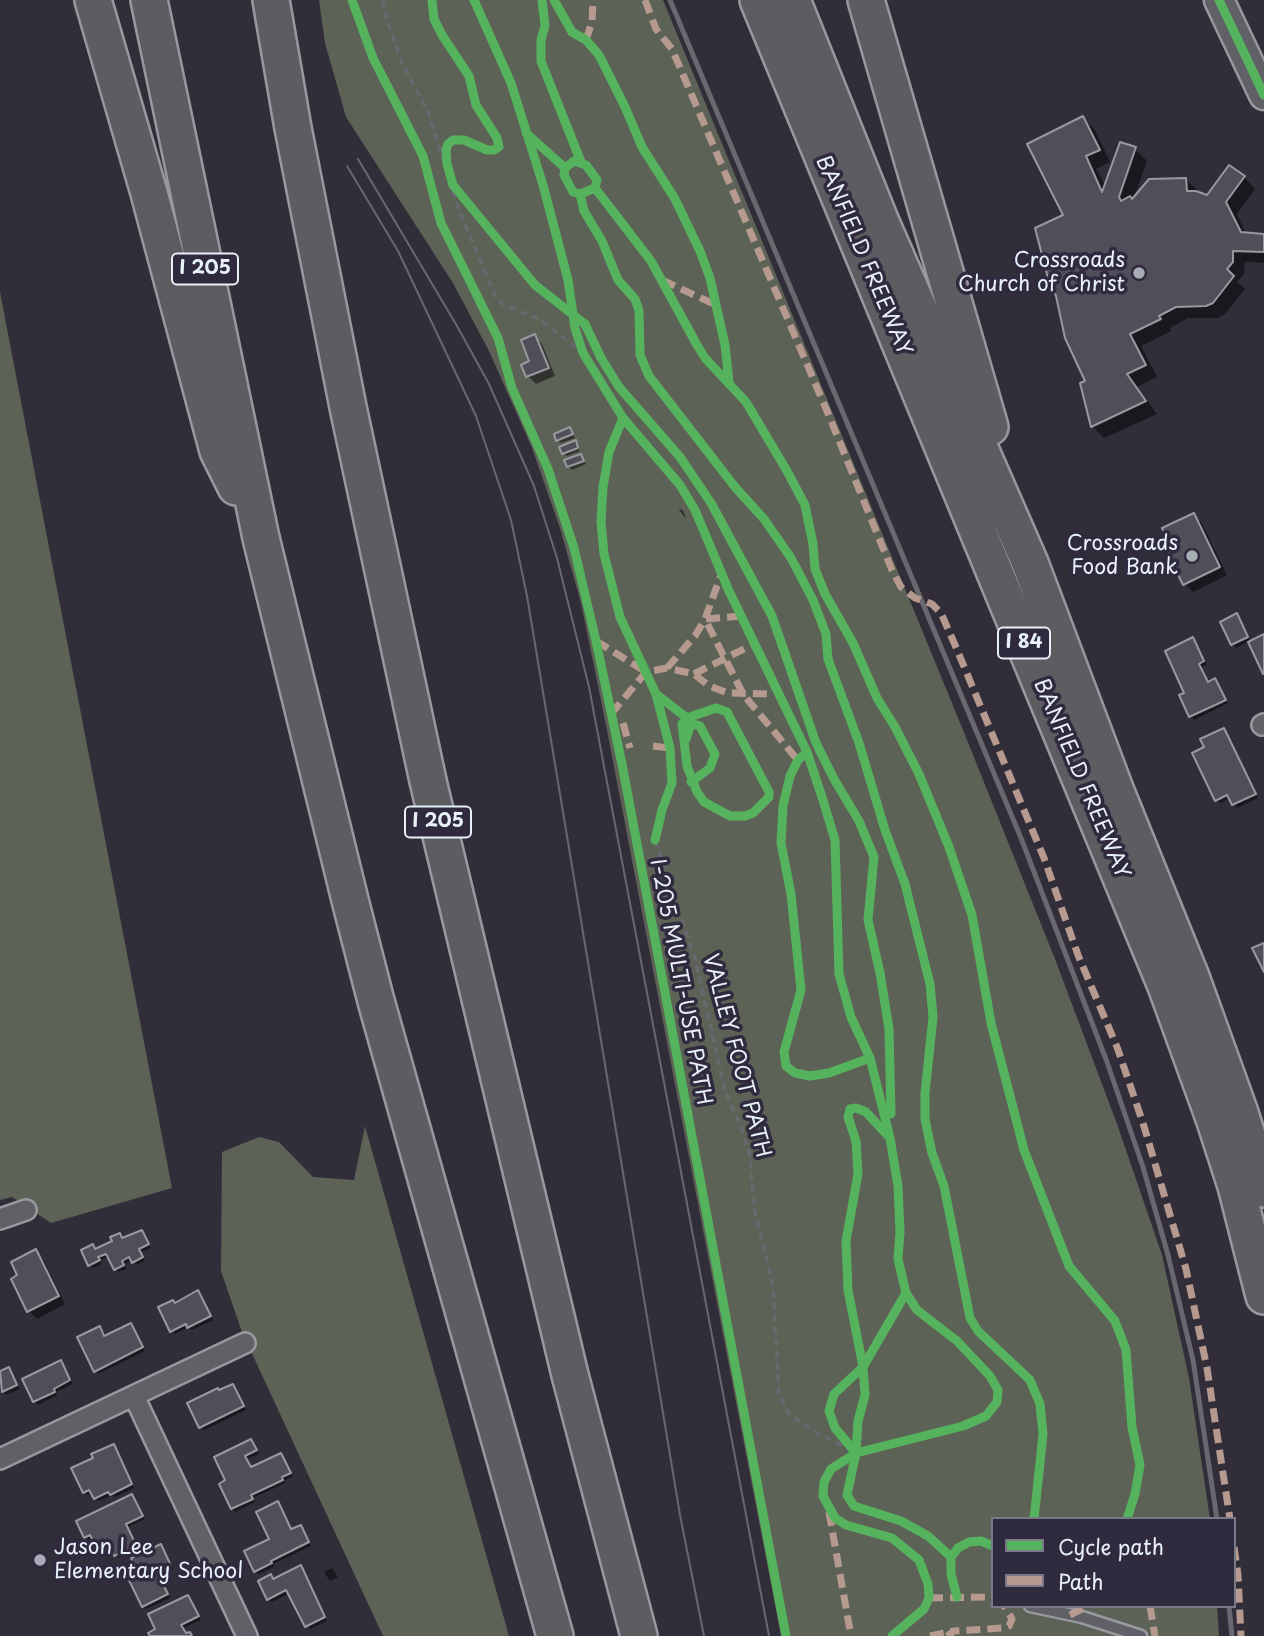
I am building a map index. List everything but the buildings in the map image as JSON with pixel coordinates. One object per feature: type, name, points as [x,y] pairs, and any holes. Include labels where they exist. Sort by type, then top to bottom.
[{"type":"highway","points":[[93,0],[218,451],[261,538]]},
{"type":"highway","name":"I 205","points":[[149,0],[261,538],[376,1000],[555,1636]]},
{"type":"highway","name":"I 205","points":[[271,0],[293,128],[348,407],[425,768],[570,1376],[639,1636]]},
{"type":"highway","name":"BANFIELD FREEWAY","points":[[758,0],[1166,986],[1236,1186],[1264,1296]]},
{"type":"highway","name":"BANFIELD FREEWAY","points":[[792,0],[880,220],[1030,562],[1115,789],[1191,977],[1264,1189]]},
{"type":"highway","points":[[866,0],[1030,562]]},
{"type":"main road","points":[[1219,0],[1264,94]]},
{"type":"street","points":[[0,1219],[26,1210]]},
{"type":"street","points":[[0,1458],[245,1343]]},
{"type":"street","points":[[134,1396],[247,1636]]},
{"type":"lane","points":[[1039,1608],[1082,1617],[1141,1636]]},
{"type":"path","points":[[383,0],[402,63],[428,112],[457,205],[496,298],[504,305],[539,319],[583,353]]},
{"type":"shaded area","points":[[319,0],[663,0],[1055,959],[1117,1124],[1162,1255],[1189,1378],[1210,1517],[991,1517],[991,1608],[1217,1608],[1219,1636],[781,1636],[606,725],[581,603],[560,528],[532,448],[489,351],[453,283],[346,117],[325,43]]},
{"type":"shaded area","points":[[0,292],[172,1188],[51,1223],[12,1197],[0,1200]]},
{"type":"shaded area","points":[[365,1126],[509,1636],[383,1636],[242,1332],[221,1271],[222,1152],[259,1137],[279,1142],[313,1177],[354,1180]]},
{"type":"tram line","points":[[358,159],[489,384],[534,486],[557,558],[589,687],[769,1636]]},
{"type":"tram line","points":[[347,166],[398,251],[476,416],[511,520],[527,596],[680,1515],[704,1636]]},
{"type":"railway","points":[[670,0],[1021,838],[1107,1062],[1143,1167],[1168,1255],[1193,1360],[1217,1517]]},
{"type":"railway","points":[[1229,1608],[1232,1636]]},
{"type":"marked path","points":[[586,40],[592,22],[593,0]]},
{"type":"marked path","points":[[645,0],[656,29],[672,49],[892,570],[901,587],[915,598],[932,604],[941,613],[1044,858],[1078,955],[1117,1047],[1143,1123],[1186,1269],[1207,1368],[1230,1517]]},
{"type":"marked path","points":[[662,280],[716,305]]},
{"type":"marked path","points":[[667,668],[695,636],[705,619],[721,575]]},
{"type":"marked path","points":[[741,616],[705,619],[743,694],[800,763]]},
{"type":"marked path","points":[[596,641],[643,670]]},
{"type":"marked path","points":[[694,674],[754,644]]},
{"type":"marked path","points":[[611,714],[646,672],[667,668],[694,674],[709,686],[728,693],[769,694],[777,691]]},
{"type":"marked path","points":[[623,723],[630,748]]},
{"type":"marked path","points":[[653,746],[670,748]]},
{"type":"marked path","points":[[829,1512],[851,1636]]},
{"type":"marked path","points":[[1236,1561],[1241,1636]]},
{"type":"marked path","points":[[929,1598],[991,1597]]},
{"type":"marked path","points":[[947,1636],[954,1631],[1009,1626],[1012,1619],[1005,1608]]},
{"type":"marked path","points":[[1070,1615],[1084,1608]]},
{"type":"marked path","points":[[1150,1608],[1155,1636]]},
{"type":"marked path","points":[[930,1636],[954,1631]]},
{"type":"cycle path","name":"I-205 MULTI-USE PATH","points":[[352,0],[373,58],[423,156],[441,223],[498,338],[512,388],[548,469],[574,548],[622,764],[786,1636]]},
{"type":"cycle path","points":[[432,0],[434,19],[469,76],[476,105],[497,138],[499,147],[487,150],[464,140],[453,140],[448,144],[447,164],[453,185],[535,285],[585,324],[619,387],[680,457],[711,503],[772,616],[816,743],[859,821],[874,857],[868,920],[889,1029],[891,1114]]},
{"type":"cycle path","points":[[474,0],[511,83],[543,185],[568,280],[575,328],[583,353],[623,418],[680,485],[695,510],[729,591],[807,752],[835,840],[839,974],[851,1017],[870,1058],[890,1138],[898,1186],[898,1259],[906,1293],[917,1310],[957,1341],[990,1376],[998,1390],[997,1402],[986,1416],[963,1426],[856,1453],[831,1469],[824,1482],[823,1496],[835,1518],[846,1525],[892,1538],[919,1560],[928,1584],[929,1598],[924,1609],[892,1636]]},
{"type":"cycle path","points":[[542,0],[545,26],[541,40],[541,61],[581,162]]},
{"type":"cycle path","points":[[554,0],[572,32],[586,40],[599,55],[642,147],[675,199],[700,251],[710,278],[725,345],[729,382]]},
{"type":"cycle path","points":[[1219,0],[1264,95]]},
{"type":"cycle path","points":[[526,133],[565,168],[564,175],[573,192],[580,194],[595,188],[597,180],[586,165],[574,161],[565,168]]},
{"type":"cycle path","points":[[595,188],[651,261],[705,358],[746,402],[787,471],[805,505],[815,569],[825,594],[853,643],[877,698],[919,774],[949,847],[972,915],[991,1023],[1024,1150],[1069,1266],[1115,1321],[1126,1350],[1132,1427],[1140,1465],[1128,1517]]},
{"type":"cycle path","points":[[580,194],[584,211],[602,241],[618,280],[635,299],[639,311],[640,355],[649,376],[735,487],[764,519],[791,558],[813,600],[826,634],[828,659],[859,743],[885,830],[905,884],[930,984],[933,1017],[925,1119],[932,1153],[944,1186],[970,1318],[978,1331],[1030,1380],[1040,1404],[1043,1434],[1034,1517]]},
{"type":"cycle path","points":[[623,418],[609,452],[601,522],[604,554],[620,617],[656,694],[670,748],[672,783],[655,840]]},
{"type":"cycle path","points":[[656,694],[687,718],[716,708],[727,712],[769,792],[769,797],[753,813],[730,816],[704,802],[697,792],[687,766],[682,724],[687,718]]},
{"type":"cycle path","points":[[686,739],[693,724],[700,726],[715,754],[710,768],[691,782]]},
{"type":"cycle path","points":[[807,752],[798,760],[790,776],[783,806],[781,843],[791,894],[801,990],[784,1052],[786,1066],[795,1073],[810,1076],[829,1073],[870,1058]]},
{"type":"cycle path","points":[[888,1136],[866,1112],[850,1109],[848,1117],[856,1141],[858,1174],[846,1241],[848,1290],[863,1367],[865,1395],[858,1421],[856,1453],[847,1495],[854,1506],[901,1521],[928,1536],[951,1557]]},
{"type":"cycle path","points":[[856,1453],[835,1428],[829,1411],[834,1394],[863,1367],[906,1293]]},
{"type":"cycle path","points":[[957,1597],[951,1574],[951,1557],[958,1548],[969,1542],[981,1541],[991,1545]]},
{"type":"place","name":"Crossroads Church of Christ","points":[[1139,273]]},
{"type":"place","name":"Crossroads Food Bank","points":[[1192,556]]},
{"type":"place","name":"Jason Lee Elementary School","points":[[40,1560]]}]
